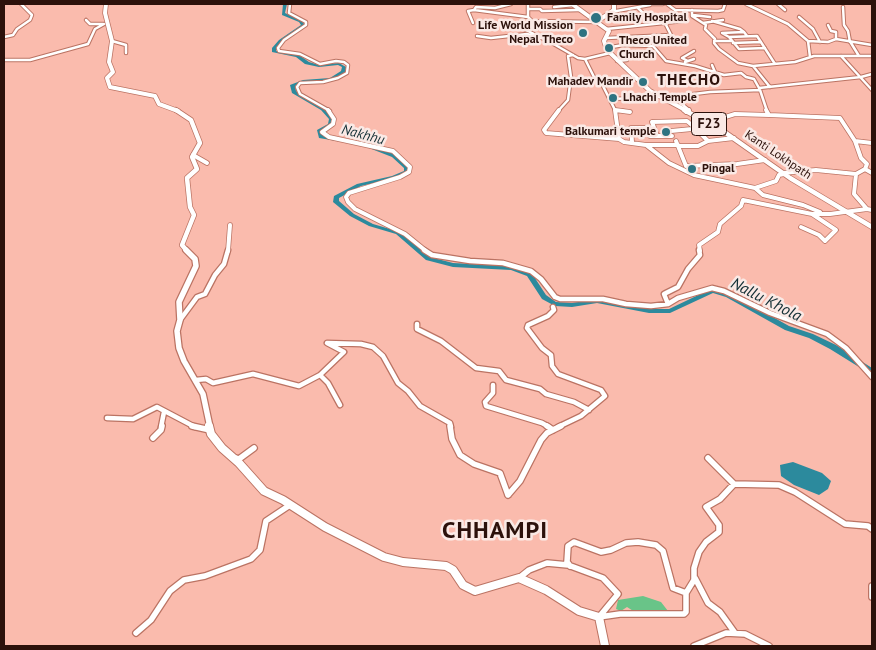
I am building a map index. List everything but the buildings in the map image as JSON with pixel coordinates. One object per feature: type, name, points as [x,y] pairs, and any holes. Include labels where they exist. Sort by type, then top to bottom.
[{"type":"main road","points":[[106,4],[104,10],[106,23],[112,41],[109,62],[113,72],[107,78],[110,87],[155,96],[159,104],[173,108],[191,120],[200,142],[192,155],[197,170],[188,177],[186,183],[190,207],[194,214],[182,245],[195,259],[196,266],[179,302],[180,320],[177,331],[179,348],[184,361],[203,394],[210,430],[229,456],[239,463],[264,491],[325,527],[384,557],[403,562],[450,567],[463,585],[475,591],[519,578],[546,590],[579,611],[599,617],[604,646]]},
{"type":"main road","points":[[572,4],[606,29],[609,33],[606,38],[606,48]]},
{"type":"main road","points":[[596,22],[614,10],[614,4]]},
{"type":"main road","name":"Kanti Lokhpath","points":[[606,48],[634,78],[659,98],[734,138],[783,174],[872,227]]},
{"type":"street","points":[[4,37],[12,35],[30,20],[32,14],[21,4]]},
{"type":"street","points":[[290,4],[289,13],[306,22],[306,25],[284,40],[278,48],[279,51],[300,54],[320,64],[336,61],[344,62],[348,65],[347,73],[338,78],[323,82],[300,83],[297,86],[300,94],[330,111],[334,119],[333,124],[322,132],[329,137],[393,151],[410,167],[409,172],[400,177],[349,193],[346,197],[355,209],[405,234],[432,255],[470,261],[504,263],[531,272],[542,279],[555,297],[560,299],[602,299],[626,304],[651,306],[668,304],[678,298],[712,288],[724,291],[770,313],[827,334],[846,348],[872,377]]},
{"type":"street","points":[[474,10],[476,7],[495,8],[511,4]]},
{"type":"street","points":[[528,4],[528,17]]},
{"type":"street","points":[[554,7],[572,4]]},
{"type":"street","points":[[611,12],[638,8],[649,4],[663,4]]},
{"type":"street","points":[[667,4],[675,10],[721,11],[724,10],[722,6],[725,4]]},
{"type":"street","points":[[746,4],[788,24],[808,41],[820,42],[836,39],[872,45]]},
{"type":"street","points":[[778,4],[785,10]]},
{"type":"street","points":[[843,7],[844,25],[848,31],[851,43],[859,56]]},
{"type":"street","points":[[638,8],[647,17]]},
{"type":"street","points":[[528,9],[540,9],[542,11],[579,10]]},
{"type":"street","points":[[473,23],[468,11],[474,10],[528,17],[532,21],[596,22]]},
{"type":"street","points":[[692,10],[693,17],[706,25],[707,32],[715,39],[714,43],[718,49],[728,54],[734,61],[746,66],[795,62],[810,57],[872,56]]},
{"type":"street","points":[[542,11],[543,18]]},
{"type":"street","points":[[693,15],[710,16]]},
{"type":"street","points":[[799,17],[812,29],[820,42]]},
{"type":"street","points":[[86,20],[90,24],[106,23]]},
{"type":"street","points":[[703,23],[723,20]]},
{"type":"street","points":[[532,21],[532,27],[525,30],[558,46]]},
{"type":"street","points":[[606,29],[683,21]]},
{"type":"street","points":[[711,22],[715,24]]},
{"type":"street","points":[[711,22],[733,29],[740,29],[747,36]]},
{"type":"street","points":[[4,60],[30,60],[88,44],[95,29],[106,23]]},
{"type":"street","points":[[606,38],[672,35],[666,23]]},
{"type":"street","points":[[828,25],[831,31],[836,32],[836,39]]},
{"type":"street","points":[[744,32],[722,33],[738,49],[765,48]]},
{"type":"street","points":[[478,36],[491,38],[527,34],[545,39],[573,55],[585,59],[610,53]]},
{"type":"street","points":[[728,37],[757,36],[775,64]]},
{"type":"street","points":[[112,41],[126,45],[126,53]]},
{"type":"street","points":[[714,41],[762,42]]},
{"type":"street","points":[[808,41],[810,57]]},
{"type":"street","points":[[606,48],[623,45],[653,46],[665,61],[728,75],[741,73],[746,77],[754,79],[769,115]]},
{"type":"street","points":[[688,61],[682,58],[694,51]]},
{"type":"street","points":[[573,55],[568,56],[571,77],[568,100],[564,108],[551,119],[544,130],[546,133],[619,139],[624,142],[646,145],[677,144],[698,146],[708,141],[734,138]]},
{"type":"street","points":[[841,56],[872,90]]},
{"type":"street","points":[[585,59],[594,77],[601,82],[615,110],[619,139]]},
{"type":"street","points":[[679,64],[694,59]]},
{"type":"street","points":[[617,61],[627,60]]},
{"type":"street","points":[[712,65],[715,72]]},
{"type":"street","points":[[753,66],[770,86]]},
{"type":"street","points":[[610,99],[659,98],[759,89],[770,86],[861,77],[872,74]]},
{"type":"street","points":[[672,96],[689,110],[686,112]]},
{"type":"street","points":[[615,110],[630,112]]},
{"type":"street","points":[[650,136],[671,133],[736,114],[840,118],[855,141],[859,155],[867,164],[865,169],[856,174],[816,170],[783,174],[779,175],[776,181],[755,188]]},
{"type":"street","points":[[658,136],[652,122],[687,121],[694,127]]},
{"type":"street","points":[[632,142],[631,128],[654,128]]},
{"type":"street","points":[[700,134],[708,141]]},
{"type":"street","points":[[855,141],[872,143]]},
{"type":"street","points":[[677,144],[686,166],[737,164],[765,160]]},
{"type":"street","points":[[646,145],[669,163],[694,175],[755,188],[763,195],[804,205],[816,211],[840,213]]},
{"type":"street","points":[[192,155],[207,163]]},
{"type":"street","points":[[694,175],[699,170],[699,166]]},
{"type":"street","points":[[865,169],[872,173]]},
{"type":"street","points":[[856,174],[854,194],[867,209]]},
{"type":"street","points":[[668,304],[664,294],[678,287],[688,269],[700,255],[699,245],[718,232],[720,224],[741,206],[743,200],[812,214],[840,213],[858,209],[872,210]]},
{"type":"street","points":[[801,227],[819,235],[825,241],[836,230],[812,214]]},
{"type":"street","points":[[180,320],[197,297],[205,294],[224,264],[228,254],[230,225]]},
{"type":"street","points":[[196,380],[206,378],[213,383],[253,374],[297,386],[320,376],[344,352],[327,343],[361,344],[373,347],[383,356],[390,373],[420,406],[450,423],[452,438],[460,455],[474,464],[500,472],[508,495],[520,481],[541,440],[553,430],[601,402],[605,396],[604,392],[558,374],[552,366],[551,355],[542,348],[527,328],[528,325],[548,316],[554,310],[554,307]]},
{"type":"street","points":[[418,324],[417,329],[441,341],[476,368],[499,371],[506,380],[540,389],[546,394],[574,402],[589,410]]},
{"type":"street","points":[[320,376],[328,383],[340,405]]},
{"type":"street","points":[[493,385],[493,393],[485,402],[486,406],[542,423],[553,430]]},
{"type":"street","points":[[107,418],[131,419],[157,408],[193,427],[210,430]]},
{"type":"street","points":[[153,438],[161,430],[164,412]]},
{"type":"street","points":[[138,417],[138,423]]},
{"type":"street","points":[[229,456],[239,459],[254,448]]},
{"type":"street","points":[[708,458],[734,484]]},
{"type":"street","points":[[599,617],[620,614],[684,614],[686,612],[686,593],[694,580],[694,568],[699,552],[706,542],[719,532],[719,525],[706,507],[724,496],[728,488],[734,484],[779,485],[795,492],[845,524],[857,527],[868,526],[872,529]]},
{"type":"street","points":[[136,633],[151,620],[170,591],[184,580],[205,576],[251,559],[260,550],[266,522],[290,505]]},
{"type":"street","points":[[570,566],[567,562],[568,546],[574,542],[601,552],[612,550],[626,543],[656,544],[663,551],[673,588],[686,593]]},
{"type":"street","points":[[519,578],[529,570],[542,564],[558,563],[603,578],[618,594],[599,617]]},
{"type":"street","points":[[694,577],[708,603],[720,612],[735,634]]},
{"type":"street","points":[[872,586],[872,597]]},
{"type":"street","points":[[694,646],[726,633],[745,634],[769,646]]},
{"type":"green space","points":[[643,596],[661,602],[668,611],[638,614],[627,607],[621,611],[616,609],[618,600]]},
{"type":"water","points":[[793,462],[822,473],[831,481],[828,489],[819,495],[794,485],[781,476],[780,465]]},
{"type":"waterway","name":"Nakhhu","points":[[285,4],[283,14],[300,21],[303,25],[281,41],[274,48],[274,52],[297,56],[307,63],[319,66],[339,64],[344,67],[343,72],[331,79],[303,81],[292,85],[294,92],[323,109],[332,119],[330,125],[320,130],[321,137],[341,141]]},
{"type":"waterway","name":"Nallu Khola","points":[[371,147],[394,156],[407,167],[407,172],[359,185],[336,197],[336,202],[352,215],[371,225],[398,233],[428,259],[453,265],[511,268],[529,274],[544,297],[555,304],[572,305],[597,301],[649,311],[670,311],[713,290],[728,295],[787,328],[811,336],[833,347],[870,370],[872,375]]},
{"type":"place","name":"Family Hospital","points":[[596,18]]},
{"type":"place","name":"Life World Mission Nepal Theco","points":[[583,33]]},
{"type":"place","name":"Theco United Church","points":[[609,48]]},
{"type":"place","name":"Mahadev Mandir","points":[[643,82]]},
{"type":"place","name":"Lhachi Temple","points":[[613,98]]},
{"type":"place","name":"Balkumari temple","points":[[666,132]]},
{"type":"place","name":"Pingal","points":[[692,169]]},
{"type":"district","name":"THECHO","points":[[689,80]]},
{"type":"district","name":"CHHAMPI","points":[[495,531]]}]
